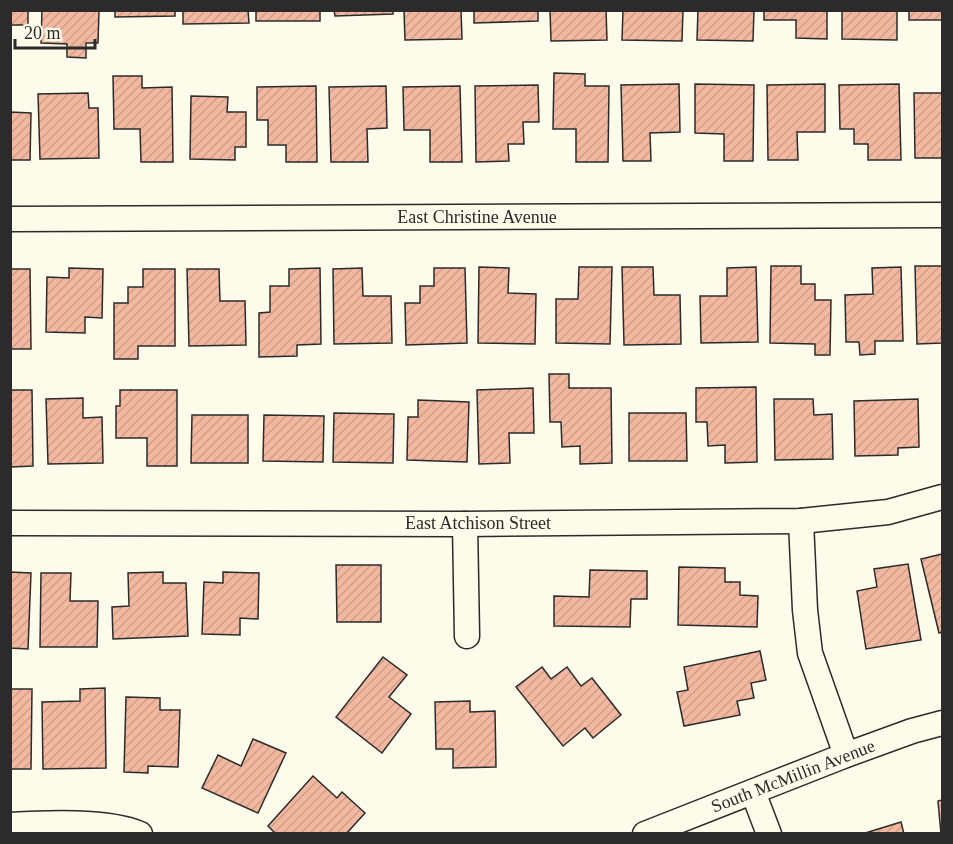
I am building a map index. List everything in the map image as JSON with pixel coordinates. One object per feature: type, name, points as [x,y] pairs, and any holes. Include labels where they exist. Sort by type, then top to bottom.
[{"type":"street","name":"East Christine Avenue","points":[[10,219],[942,215]]},
{"type":"street","name":"East Atchison Street","points":[[10,522],[465,524],[801,520],[888,512],[942,497]]},
{"type":"street","points":[[801,520],[805,610],[810,653],[846,755]]},
{"type":"street","points":[[465,524],[467,636]]},
{"type":"street","name":"South McMillin Avenue","points":[[645,834],[846,755],[912,731],[942,723]]},
{"type":"street","points":[[753,792],[769,834]]},
{"type":"street","points":[[10,825],[42,823],[102,826],[140,834]]},
{"type":"building","points":[[10,10],[28,10],[28,25],[10,25]]},
{"type":"building","points":[[42,10],[99,10],[98,43],[86,43],[86,58],[67,57],[67,44],[41,43]]},
{"type":"building","points":[[115,10],[175,10],[175,16],[115,17]]},
{"type":"building","points":[[183,10],[248,10],[249,23],[183,24]]},
{"type":"building","points":[[256,10],[320,10],[320,21],[256,21]]},
{"type":"building","points":[[334,10],[393,10],[393,14],[335,16]]},
{"type":"building","points":[[404,10],[461,10],[462,39],[405,40]]},
{"type":"building","points":[[474,10],[538,10],[538,21],[474,23]]},
{"type":"building","points":[[550,10],[606,10],[607,40],[551,41]]},
{"type":"building","points":[[623,10],[683,10],[682,41],[622,40]]},
{"type":"building","points":[[698,10],[754,10],[753,41],[697,40]]},
{"type":"building","points":[[764,10],[827,10],[827,39],[796,38],[796,20],[764,20]]},
{"type":"building","points":[[842,10],[897,10],[897,40],[842,39]]},
{"type":"building","points":[[909,10],[942,10],[942,20],[909,20]]},
{"type":"building","points":[[554,73],[585,74],[585,86],[609,86],[608,162],[576,162],[576,129],[553,129]]},
{"type":"building","points":[[113,76],[142,76],[142,88],[172,87],[173,162],[141,162],[140,129],[114,129]]},
{"type":"building","points":[[679,84],[680,132],[650,133],[651,161],[623,161],[621,85]]},
{"type":"building","points":[[695,84],[754,85],[753,161],[724,161],[724,134],[695,133]]},
{"type":"building","points":[[825,84],[825,132],[797,132],[798,160],[768,160],[767,85]]},
{"type":"building","points":[[899,84],[901,160],[868,160],[868,144],[854,144],[854,129],[840,129],[839,85]]},
{"type":"building","points":[[538,85],[539,122],[523,122],[524,144],[508,144],[509,161],[476,162],[475,86]]},
{"type":"building","points":[[316,86],[317,162],[286,162],[286,145],[268,145],[268,120],[257,120],[257,87]]},
{"type":"building","points":[[386,86],[387,128],[367,129],[368,162],[331,162],[329,87]]},
{"type":"building","points":[[460,86],[462,162],[430,162],[430,130],[404,130],[403,87]]},
{"type":"building","points":[[88,93],[89,108],[98,108],[99,158],[40,159],[38,94]]},
{"type":"building","points":[[914,93],[942,93],[942,158],[915,158]]},
{"type":"building","points":[[191,96],[228,97],[227,112],[246,112],[246,147],[235,147],[235,160],[190,159]]},
{"type":"building","points":[[10,112],[31,113],[30,160],[10,160]]},
{"type":"building","points":[[771,266],[801,266],[801,284],[815,284],[815,300],[831,300],[830,355],[815,355],[815,344],[770,343]]},
{"type":"building","points":[[915,266],[942,266],[942,343],[917,344]]},
{"type":"building","points":[[479,267],[509,268],[508,293],[536,294],[535,344],[478,343]]},
{"type":"building","points":[[579,267],[612,267],[610,344],[556,343],[556,299],[578,299]]},
{"type":"building","points":[[622,267],[653,267],[654,295],[680,295],[681,344],[624,345]]},
{"type":"building","points":[[756,267],[758,342],[701,343],[700,296],[727,296],[727,268]]},
{"type":"building","points":[[901,267],[903,341],[875,341],[875,354],[860,355],[859,342],[846,342],[845,295],[873,294],[872,268]]},
{"type":"building","points":[[69,268],[103,269],[102,318],[85,317],[85,333],[46,332],[47,277],[69,278]]},
{"type":"building","points":[[320,268],[321,344],[297,345],[297,356],[259,357],[259,313],[270,312],[270,286],[289,286],[289,269]]},
{"type":"building","points":[[362,268],[363,296],[391,296],[392,343],[334,344],[333,269]]},
{"type":"building","points":[[434,268],[465,268],[467,343],[406,345],[405,303],[420,303],[420,286],[434,286]]},
{"type":"building","points":[[10,269],[30,269],[31,349],[10,349]]},
{"type":"building","points":[[143,269],[175,269],[175,346],[138,346],[138,359],[114,359],[114,303],[128,303],[128,287],[143,287]]},
{"type":"building","points":[[187,269],[219,269],[220,301],[245,301],[246,345],[189,346]]},
{"type":"building","points":[[549,374],[569,374],[569,388],[611,388],[612,463],[580,464],[580,446],[562,447],[561,422],[550,422]]},
{"type":"building","points":[[756,387],[757,462],[725,463],[725,445],[708,446],[707,422],[696,422],[696,388]]},
{"type":"building","points":[[533,388],[534,433],[509,433],[510,463],[479,464],[477,390]]},
{"type":"building","points":[[10,390],[32,390],[33,466],[10,467]]},
{"type":"building","points":[[120,390],[177,390],[177,466],[147,466],[147,438],[116,438],[116,406],[120,406]]},
{"type":"building","points":[[83,398],[83,418],[102,417],[103,463],[48,464],[46,399]]},
{"type":"building","points":[[774,399],[813,399],[814,415],[832,414],[833,459],[775,460]]},
{"type":"building","points":[[918,399],[919,447],[898,448],[898,455],[855,456],[854,401]]},
{"type":"building","points":[[418,400],[469,402],[467,462],[407,460],[408,417],[418,417]]},
{"type":"building","points":[[334,413],[394,414],[393,463],[333,462]]},
{"type":"building","points":[[629,413],[686,413],[687,461],[629,461]]},
{"type":"building","points":[[192,415],[248,415],[248,463],[191,463]]},
{"type":"building","points":[[264,415],[324,416],[323,462],[263,461]]},
{"type":"building","points":[[942,554],[942,632],[939,633],[921,559]]},
{"type":"building","points":[[908,564],[921,640],[866,649],[857,591],[877,587],[874,569]]},
{"type":"building","points":[[336,565],[381,565],[381,622],[337,622]]},
{"type":"building","points":[[679,567],[725,568],[725,582],[740,582],[740,595],[758,596],[757,627],[678,625]]},
{"type":"building","points":[[590,570],[647,571],[647,599],[631,599],[630,627],[554,626],[554,596],[589,597]]},
{"type":"building","points":[[10,572],[31,573],[28,649],[10,648]]},
{"type":"building","points":[[163,572],[163,583],[186,583],[188,636],[113,639],[112,607],[129,606],[128,573]]},
{"type":"building","points":[[223,572],[259,573],[258,619],[240,618],[240,635],[202,634],[204,582],[223,583]]},
{"type":"building","points":[[41,573],[71,573],[70,601],[98,601],[97,647],[40,647]]},
{"type":"building","points":[[760,651],[766,680],[751,683],[754,698],[737,701],[740,715],[684,726],[677,692],[688,690],[684,667]]},
{"type":"building","points":[[383,657],[407,675],[389,697],[411,714],[382,753],[336,717]]},
{"type":"building","points":[[542,667],[551,679],[567,667],[581,686],[592,678],[621,715],[593,738],[585,728],[563,746],[516,687]]},
{"type":"building","points":[[105,688],[106,768],[43,769],[42,702],[80,701],[80,689]]},
{"type":"building","points":[[10,689],[32,689],[31,769],[10,769]]},
{"type":"building","points":[[126,697],[160,698],[160,710],[180,710],[178,767],[148,766],[148,773],[124,772]]},
{"type":"building","points":[[470,701],[470,712],[495,711],[496,767],[453,768],[453,749],[436,749],[435,702]]},
{"type":"building","points":[[253,739],[286,753],[258,813],[202,788],[218,755],[241,766]]},
{"type":"building","points":[[313,776],[337,798],[342,792],[365,813],[346,834],[276,834],[268,826]]},
{"type":"building","points":[[942,800],[942,834],[941,834],[938,801]]},
{"type":"building","points":[[901,822],[904,834],[862,834]]}]
